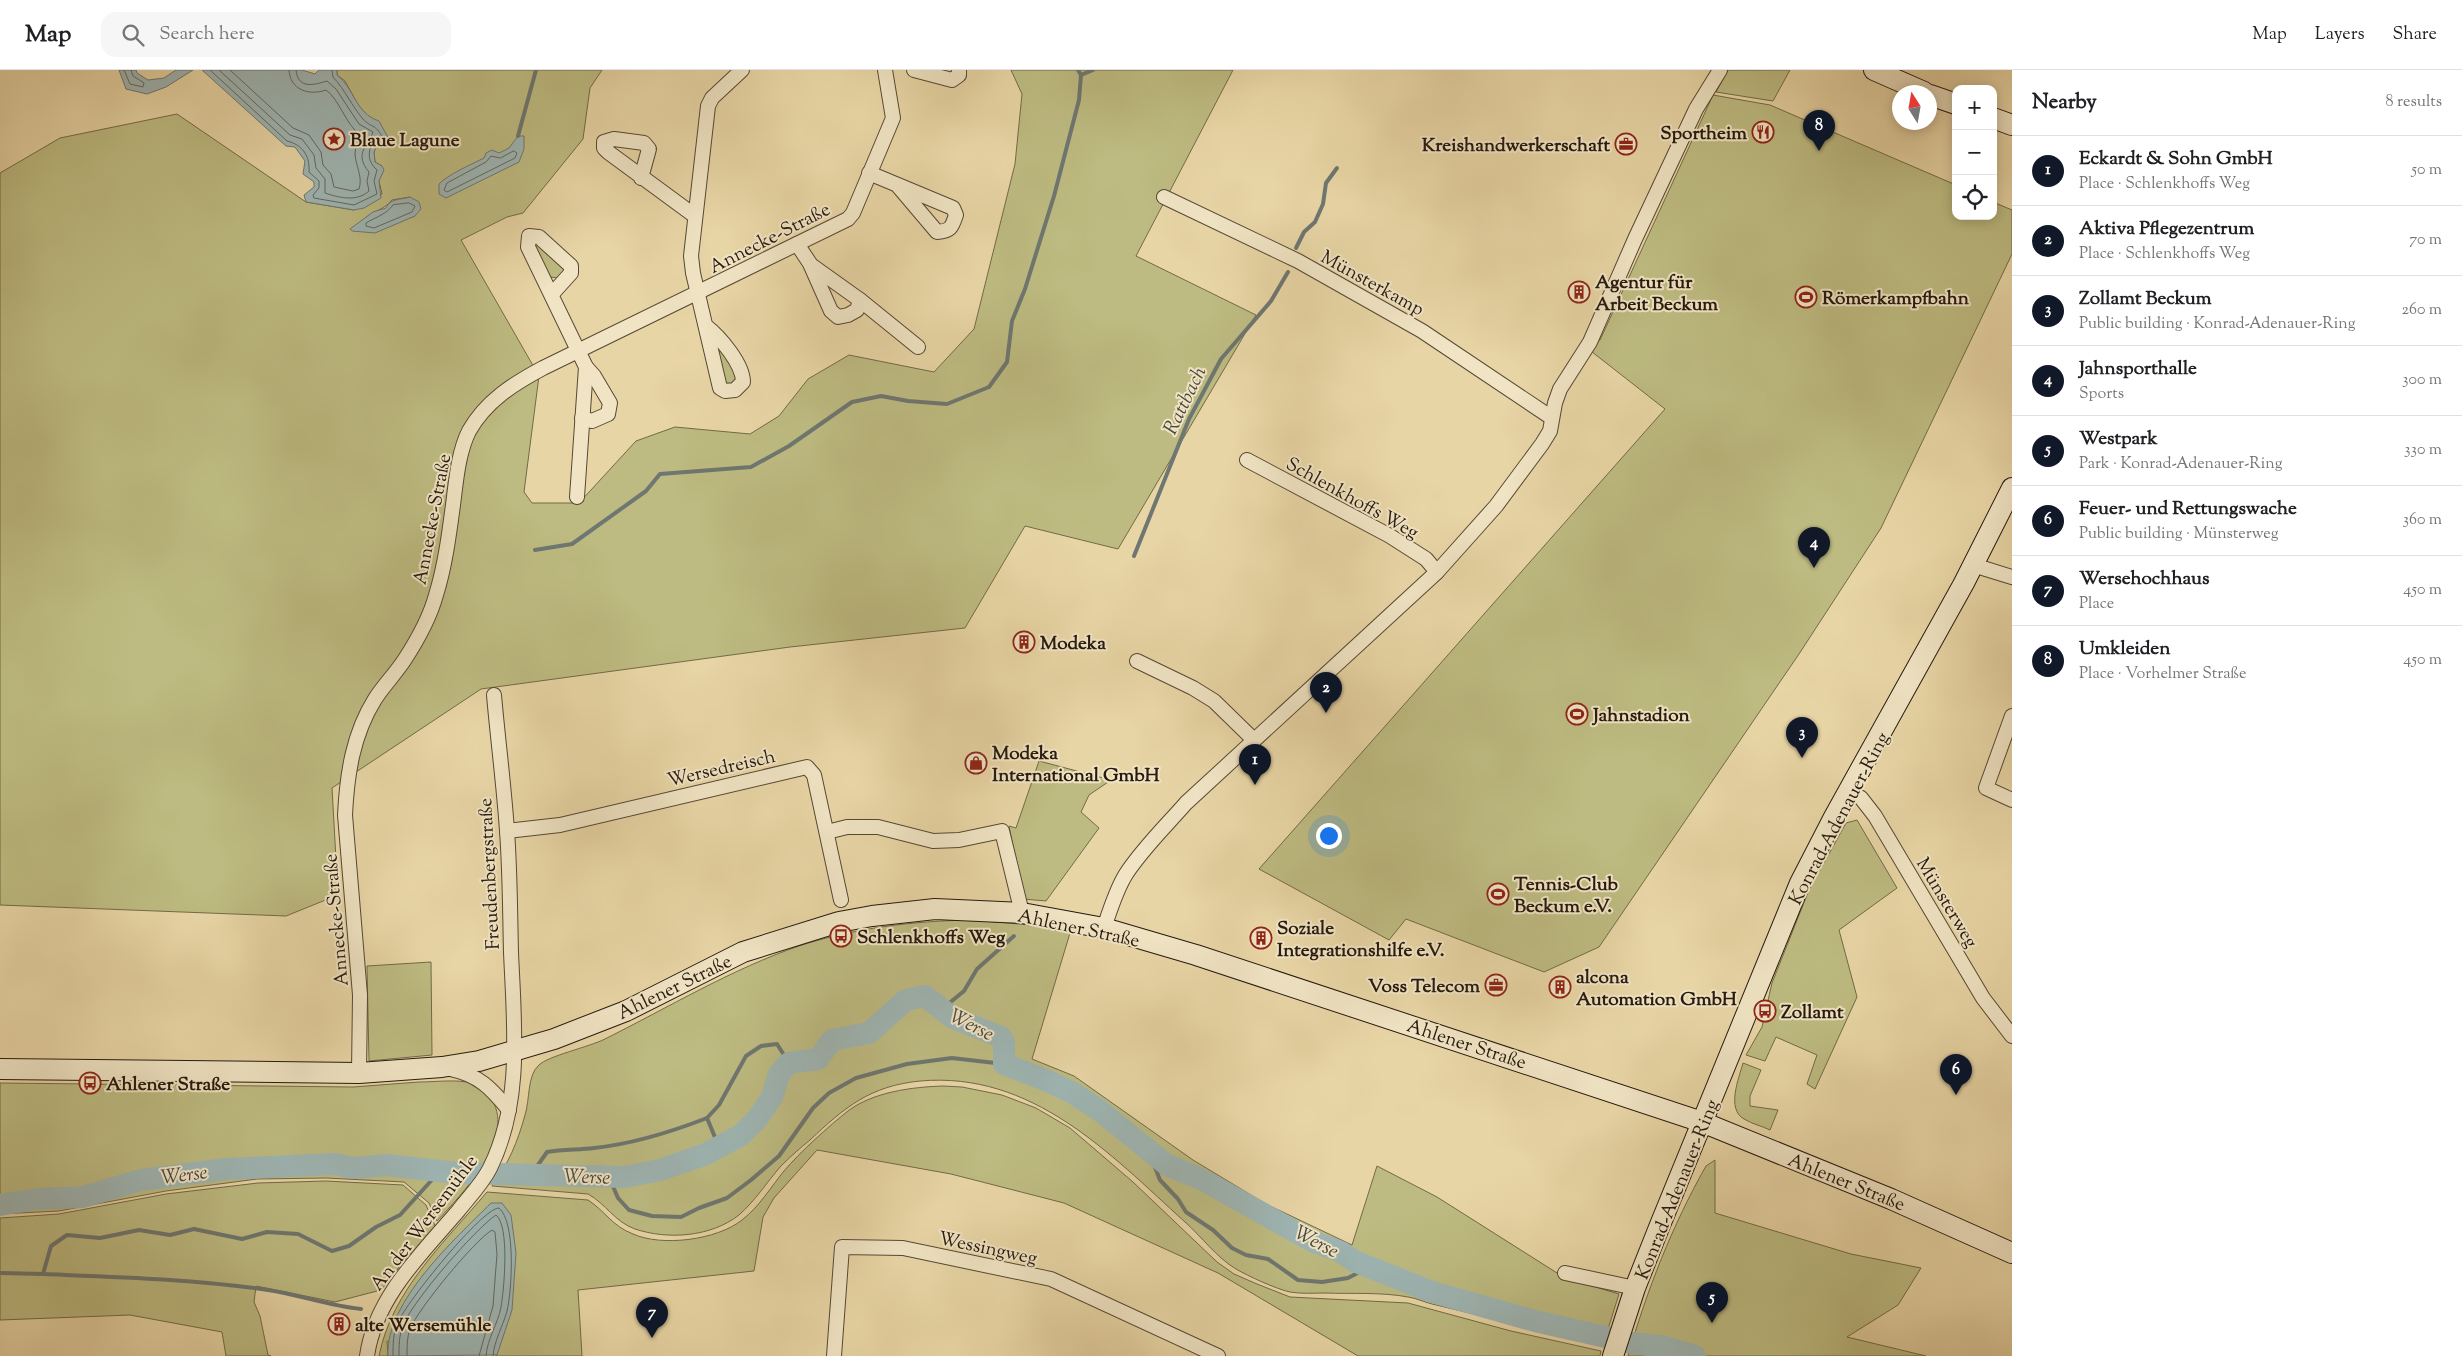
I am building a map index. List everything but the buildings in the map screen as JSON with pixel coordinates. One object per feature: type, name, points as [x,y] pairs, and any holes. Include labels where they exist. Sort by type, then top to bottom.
[{"type":"main road","points":[[1874,70],[1908,85]]},
{"type":"main road","points":[[1937,97],[1952,102]]},
{"type":"main road","points":[[1997,119],[2012,125]]},
{"type":"main road","name":"Konrad-Adenauer-Ring","points":[[1613,1356],[1635,1288],[1800,884],[1973,565],[2012,488]]},
{"type":"main road","name":"Ahlener Straße","points":[[0,1069],[359,1073],[442,1067],[515,1052],[554,1039],[626,1010],[743,952],[830,925],[872,916],[935,909],[1022,913],[1104,928],[1196,955],[1702,1122],[1891,1199],[2012,1252]]},
{"type":"street","name":"Annecke-Straße","points":[[698,294],[691,256],[708,106],[712,98],[742,70]]},
{"type":"street","name":"Annecke-Straße","points":[[359,1073],[360,995],[345,815],[346,786],[352,754],[362,725],[375,698],[405,659],[423,628],[436,595],[448,543],[458,470],[468,433],[483,410],[499,394],[543,368],[698,294],[848,219],[853,213],[893,118],[886,70]]},
{"type":"street","points":[[914,70],[952,80],[959,74],[959,70]]},
{"type":"street","points":[[1104,928],[1111,906],[1126,875],[1153,840],[1186,803],[1437,572],[1496,506],[1542,444],[1550,431],[1560,389],[1587,348],[1696,109],[1720,70]]},
{"type":"street","points":[[869,173],[898,186]]},
{"type":"street","points":[[641,178],[695,216]]},
{"type":"street","name":"Münsterkamp","points":[[1164,197],[1298,261],[1422,331],[1552,418]]},
{"type":"street","points":[[797,244],[811,265],[831,311],[838,317],[848,315],[857,310],[860,300]]},
{"type":"street","points":[[811,265],[860,300],[918,347]]},
{"type":"street","points":[[552,294],[580,350],[586,367],[594,376],[610,403],[608,414],[592,421],[582,418]]},
{"type":"street","points":[[698,294],[706,326]]},
{"type":"street","points":[[577,497],[586,367]]},
{"type":"street","name":"Schlenkhoffs Weg","points":[[1247,460],[1390,536],[1426,559],[1437,572]]},
{"type":"street","points":[[1973,565],[2012,577]]},
{"type":"street","points":[[1136,661],[1193,688],[1214,701],[1254,740]]},
{"type":"street","name":"Freudenbergstraße","points":[[494,695],[507,832],[515,1052]]},
{"type":"street","points":[[2012,716],[1986,788],[2012,800]]},
{"type":"street","name":"Wersedreisch","points":[[507,832],[560,825],[807,767],[814,775],[841,900]]},
{"type":"street","name":"Münsterweg","points":[[1849,791],[1862,798],[1876,816],[1983,998],[2012,1036]]},
{"type":"street","points":[[827,832],[847,827],[878,827],[933,841],[959,840],[1002,831],[1022,913]]},
{"type":"street","name":"An der Wersemühle","points":[[368,1356],[369,1346],[383,1305],[486,1174],[502,1139],[509,1110],[515,1052]]},
{"type":"street","points":[[442,1067],[462,1071],[480,1080],[490,1088],[509,1110]]},
{"type":"street","name":"Wessingweg","points":[[834,1356],[842,1247],[903,1248],[1051,1279],[1218,1356]]},
{"type":"street","points":[[1565,1273],[1635,1288]]},
{"type":"shaded area","points":[[337,70],[602,70],[590,88],[583,139],[523,213],[507,217],[461,240],[539,376],[524,492],[532,503],[579,503],[636,441],[675,427],[750,434],[779,416],[808,379],[849,355],[934,372],[974,329],[1015,164],[1022,94],[1011,70],[1233,70],[1136,256],[1256,315],[1118,549],[1025,526],[965,628],[790,647],[481,689],[332,788],[338,895],[286,916],[0,905],[0,173],[60,138],[177,114],[306,202],[354,210],[382,194],[379,181],[382,166],[375,162],[374,152],[377,145],[389,146],[357,103],[345,81],[337,75]],"holes":[[[410,197],[415,216],[399,221],[365,218],[386,206],[392,200]]]},
{"type":"shaded area","points":[[1728,70],[1790,70],[1773,101],[1716,92]]},
{"type":"shaded area","points":[[1713,95],[1770,105],[1952,183],[1952,220],[1997,220],[1997,204],[2012,210],[2012,254],[1881,528],[1799,654],[1599,947],[1544,972],[1406,919],[1389,940],[1259,869],[1665,409],[1587,348],[1600,340]]},
{"type":"shaded area","points":[[535,243],[562,262],[565,270],[558,278],[550,277],[534,248]]},
{"type":"shaded area","points":[[716,343],[738,377],[733,385],[724,384]]},
{"type":"shaded area","points":[[1039,761],[1111,780],[1089,795],[1081,812],[1099,828],[1046,901],[1023,899],[1009,826],[1016,828]]},
{"type":"shaded area","points":[[1857,820],[1897,888],[1839,930],[1857,997],[1815,1089],[1807,1084],[1817,1055],[1776,1037],[1765,1061],[1746,1055],[1762,1027],[1772,983],[1809,890],[1846,823]]},
{"type":"shaded area","points":[[971,920],[1031,925],[1070,933],[1032,1059],[1074,1076],[1193,1160],[1266,1204],[1352,1245],[1377,1166],[1437,1197],[1565,1278],[1619,1294],[1603,1345],[1398,1295],[1299,1293],[1270,1285],[1229,1264],[1127,1169],[1066,1122],[1033,1103],[998,1089],[960,1081],[920,1081],[902,1084],[872,1093],[859,1100],[847,1108],[788,1159],[739,1215],[716,1228],[702,1232],[661,1235],[635,1229],[622,1222],[588,1194],[492,1186],[503,1170],[516,1143],[527,1109],[532,1075],[535,1069],[544,1062],[605,1039],[725,977],[799,946],[862,930],[927,922]]},
{"type":"shaded area","points":[[431,962],[432,1055],[369,1061],[367,966]]},
{"type":"shaded area","points":[[1743,1063],[1761,1070],[1750,1096],[1750,1106],[1778,1110],[1770,1130],[1744,1119],[1736,1108],[1735,1093]]},
{"type":"shaded area","points":[[459,1081],[475,1084],[484,1090],[492,1100],[498,1115],[497,1132],[491,1149],[482,1165],[459,1197],[437,1221],[429,1203],[404,1182],[326,1178],[257,1179],[166,1191],[59,1211],[0,1214],[0,1083],[353,1087]]},
{"type":"shaded area","points":[[943,1086],[962,1087],[1002,1095],[1036,1108],[1070,1128],[1133,1182],[1217,1262],[1234,1274],[1257,1284],[1290,1297],[1408,1303],[1511,1331],[1601,1351],[1600,1356],[1358,1356],[1218,1273],[1064,1203],[951,1174],[817,1150],[774,1198],[763,1217],[754,1271],[578,1290],[582,1356],[496,1356],[387,1341],[388,1356],[379,1356],[395,1310],[408,1288],[438,1248],[487,1192],[588,1200],[626,1231],[645,1238],[674,1241],[704,1237],[731,1227],[748,1215],[798,1156],[848,1111],[869,1099],[881,1095]]},
{"type":"shaded area","points":[[1715,1160],[1715,1213],[1851,1254],[1921,1268],[1898,1305],[1847,1337],[1926,1356],[1628,1356],[1643,1307],[1671,1235],[1706,1166]]},
{"type":"shaded area","points":[[326,1181],[403,1185],[426,1205],[436,1228],[403,1262],[381,1290],[335,1302],[256,1286],[254,1302],[260,1316],[268,1355],[271,1356],[226,1356],[222,1332],[130,1315],[0,1320],[0,1218],[59,1214],[166,1194],[258,1183]]},
{"type":"water","points":[[119,70],[136,70],[137,73],[148,80],[164,78],[176,70],[193,70],[166,87],[147,94],[126,89]]},
{"type":"water","name":"Blaue Lagune","points":[[202,70],[302,70],[315,74],[319,70],[337,70],[337,75],[348,87],[360,107],[371,117],[379,121],[391,143],[389,146],[377,145],[374,152],[375,162],[382,166],[384,170],[379,181],[381,198],[364,208],[354,210],[306,202],[304,195],[314,187],[314,182],[303,174],[305,161],[295,147],[286,146]]},
{"type":"water","points":[[518,136],[524,136],[524,149],[519,162],[446,198],[439,194],[439,184],[448,177],[484,158],[486,153],[492,150],[499,153],[509,148]]},
{"type":"water","points":[[410,197],[419,202],[421,209],[415,216],[375,233],[352,231],[350,229],[373,212],[386,208],[390,202]]},
{"type":"water","points":[[491,1203],[502,1203],[511,1215],[516,1253],[512,1310],[497,1355],[388,1356],[390,1335],[398,1314],[410,1293],[459,1234]]},
{"type":"waterway","points":[[518,136],[536,70]]},
{"type":"waterway","points":[[535,550],[572,544],[646,491],[660,474],[751,467],[789,446],[852,402],[881,396],[908,401],[947,404],[989,387],[1007,362],[1012,321],[1025,289],[1054,196],[1079,100],[1081,75],[1078,70]]},
{"type":"waterway","points":[[1081,75],[1093,70]]},
{"type":"waterway","name":"Rattbach","points":[[1296,248],[1304,232],[1315,222],[1323,204],[1326,183],[1337,168]]},
{"type":"waterway","name":"Rattbach","points":[[1134,556],[1189,419],[1221,359],[1271,301],[1288,272]]},
{"type":"waterway","name":"Rattbach","points":[[942,1009],[964,991],[977,969],[1014,936]]},
{"type":"waterway","name":"Werse","points":[[0,1205],[36,1199],[83,1197],[141,1180],[226,1169],[335,1164],[354,1168],[387,1165],[457,1173],[625,1177],[660,1170],[706,1154],[741,1135],[758,1118],[772,1097],[779,1074],[789,1063],[818,1059],[832,1040],[869,1033],[906,1000],[925,996],[953,1018],[1001,1037],[1004,1042],[1004,1064],[1073,1093],[1099,1110],[1167,1165],[1201,1179],[1312,1241],[1341,1252],[1354,1261],[1432,1292],[1535,1321],[1632,1343],[1665,1347],[1695,1356]]},
{"type":"waterway","points":[[719,1147],[707,1118],[719,1105],[746,1056],[761,1046],[777,1044],[789,1063]]},
{"type":"waterway","points":[[609,1177],[618,1198],[629,1210],[652,1216],[681,1217],[727,1198],[751,1180],[779,1156],[813,1108],[829,1093],[856,1078],[907,1064],[952,1058],[1004,1064]]},
{"type":"waterway","points":[[531,1175],[547,1152],[623,1144],[665,1133],[707,1118]]},
{"type":"waterway","points":[[1149,1152],[1160,1180],[1178,1199],[1186,1212],[1213,1230],[1232,1248],[1246,1255],[1268,1259],[1298,1280],[1322,1282],[1348,1278],[1369,1267]]},
{"type":"waterway","points":[[0,1273],[43,1274],[51,1246],[67,1235],[100,1238],[139,1230],[170,1235],[194,1229],[242,1239],[267,1232],[298,1234],[332,1251],[349,1246],[376,1227],[400,1215],[440,1171]]},
{"type":"waterway","points":[[43,1274],[156,1279],[240,1286],[280,1292],[361,1309]]},
{"type":"waterway","points":[[1665,1347],[1667,1356]]},
{"type":"place","name":"Sportheim","points":[[1763,132]]},
{"type":"place","name":"Blaue Lagune","points":[[334,139]]},
{"type":"place","name":"Kreishandwerkerschaft","points":[[1626,144]]},
{"type":"place","name":"Umkleiden","points":[[1819,151]]},
{"type":"place","name":"Agentur für Arbeit Beckum","points":[[1579,292]]},
{"type":"place","name":"Römerkampfbahn","points":[[1806,297]]},
{"type":"place","name":"Jahnsporthalle","points":[[1814,568]]},
{"type":"place","name":"Modeka","points":[[1024,642]]},
{"type":"place","name":"Aktiva Pflegezentrum","points":[[1326,713]]},
{"type":"place","name":"Jahnstadion","points":[[1577,714]]},
{"type":"place","name":"Zollamt Beckum","points":[[1802,758]]},
{"type":"place","name":"Modeka International GmbH","points":[[976,763]]},
{"type":"place","name":"Eckardt & Sohn GmbH","points":[[1255,785]]},
{"type":"place","name":"Tennis-Club Beckum e.V.","points":[[1498,894]]},
{"type":"place","name":"Schlenkhoffs Weg","points":[[841,936]]},
{"type":"place","name":"Soziale Integrationshilfe e.V.","points":[[1261,938]]},
{"type":"place","name":"Voss Telecom","points":[[1496,985]]},
{"type":"place","name":"alcona Automation GmbH","points":[[1560,987]]},
{"type":"place","name":"Zollamt","points":[[1765,1011]]},
{"type":"place","name":"Ahlener Straße","points":[[90,1083]]},
{"type":"place","name":"Feuer- und Rettungswache","points":[[1956,1095]]},
{"type":"place","name":"Westpark","points":[[1712,1323]]},
{"type":"place","name":"alte Wersemühle","points":[[339,1324]]},
{"type":"place","name":"Wersehochhaus","points":[[652,1338]]}]
